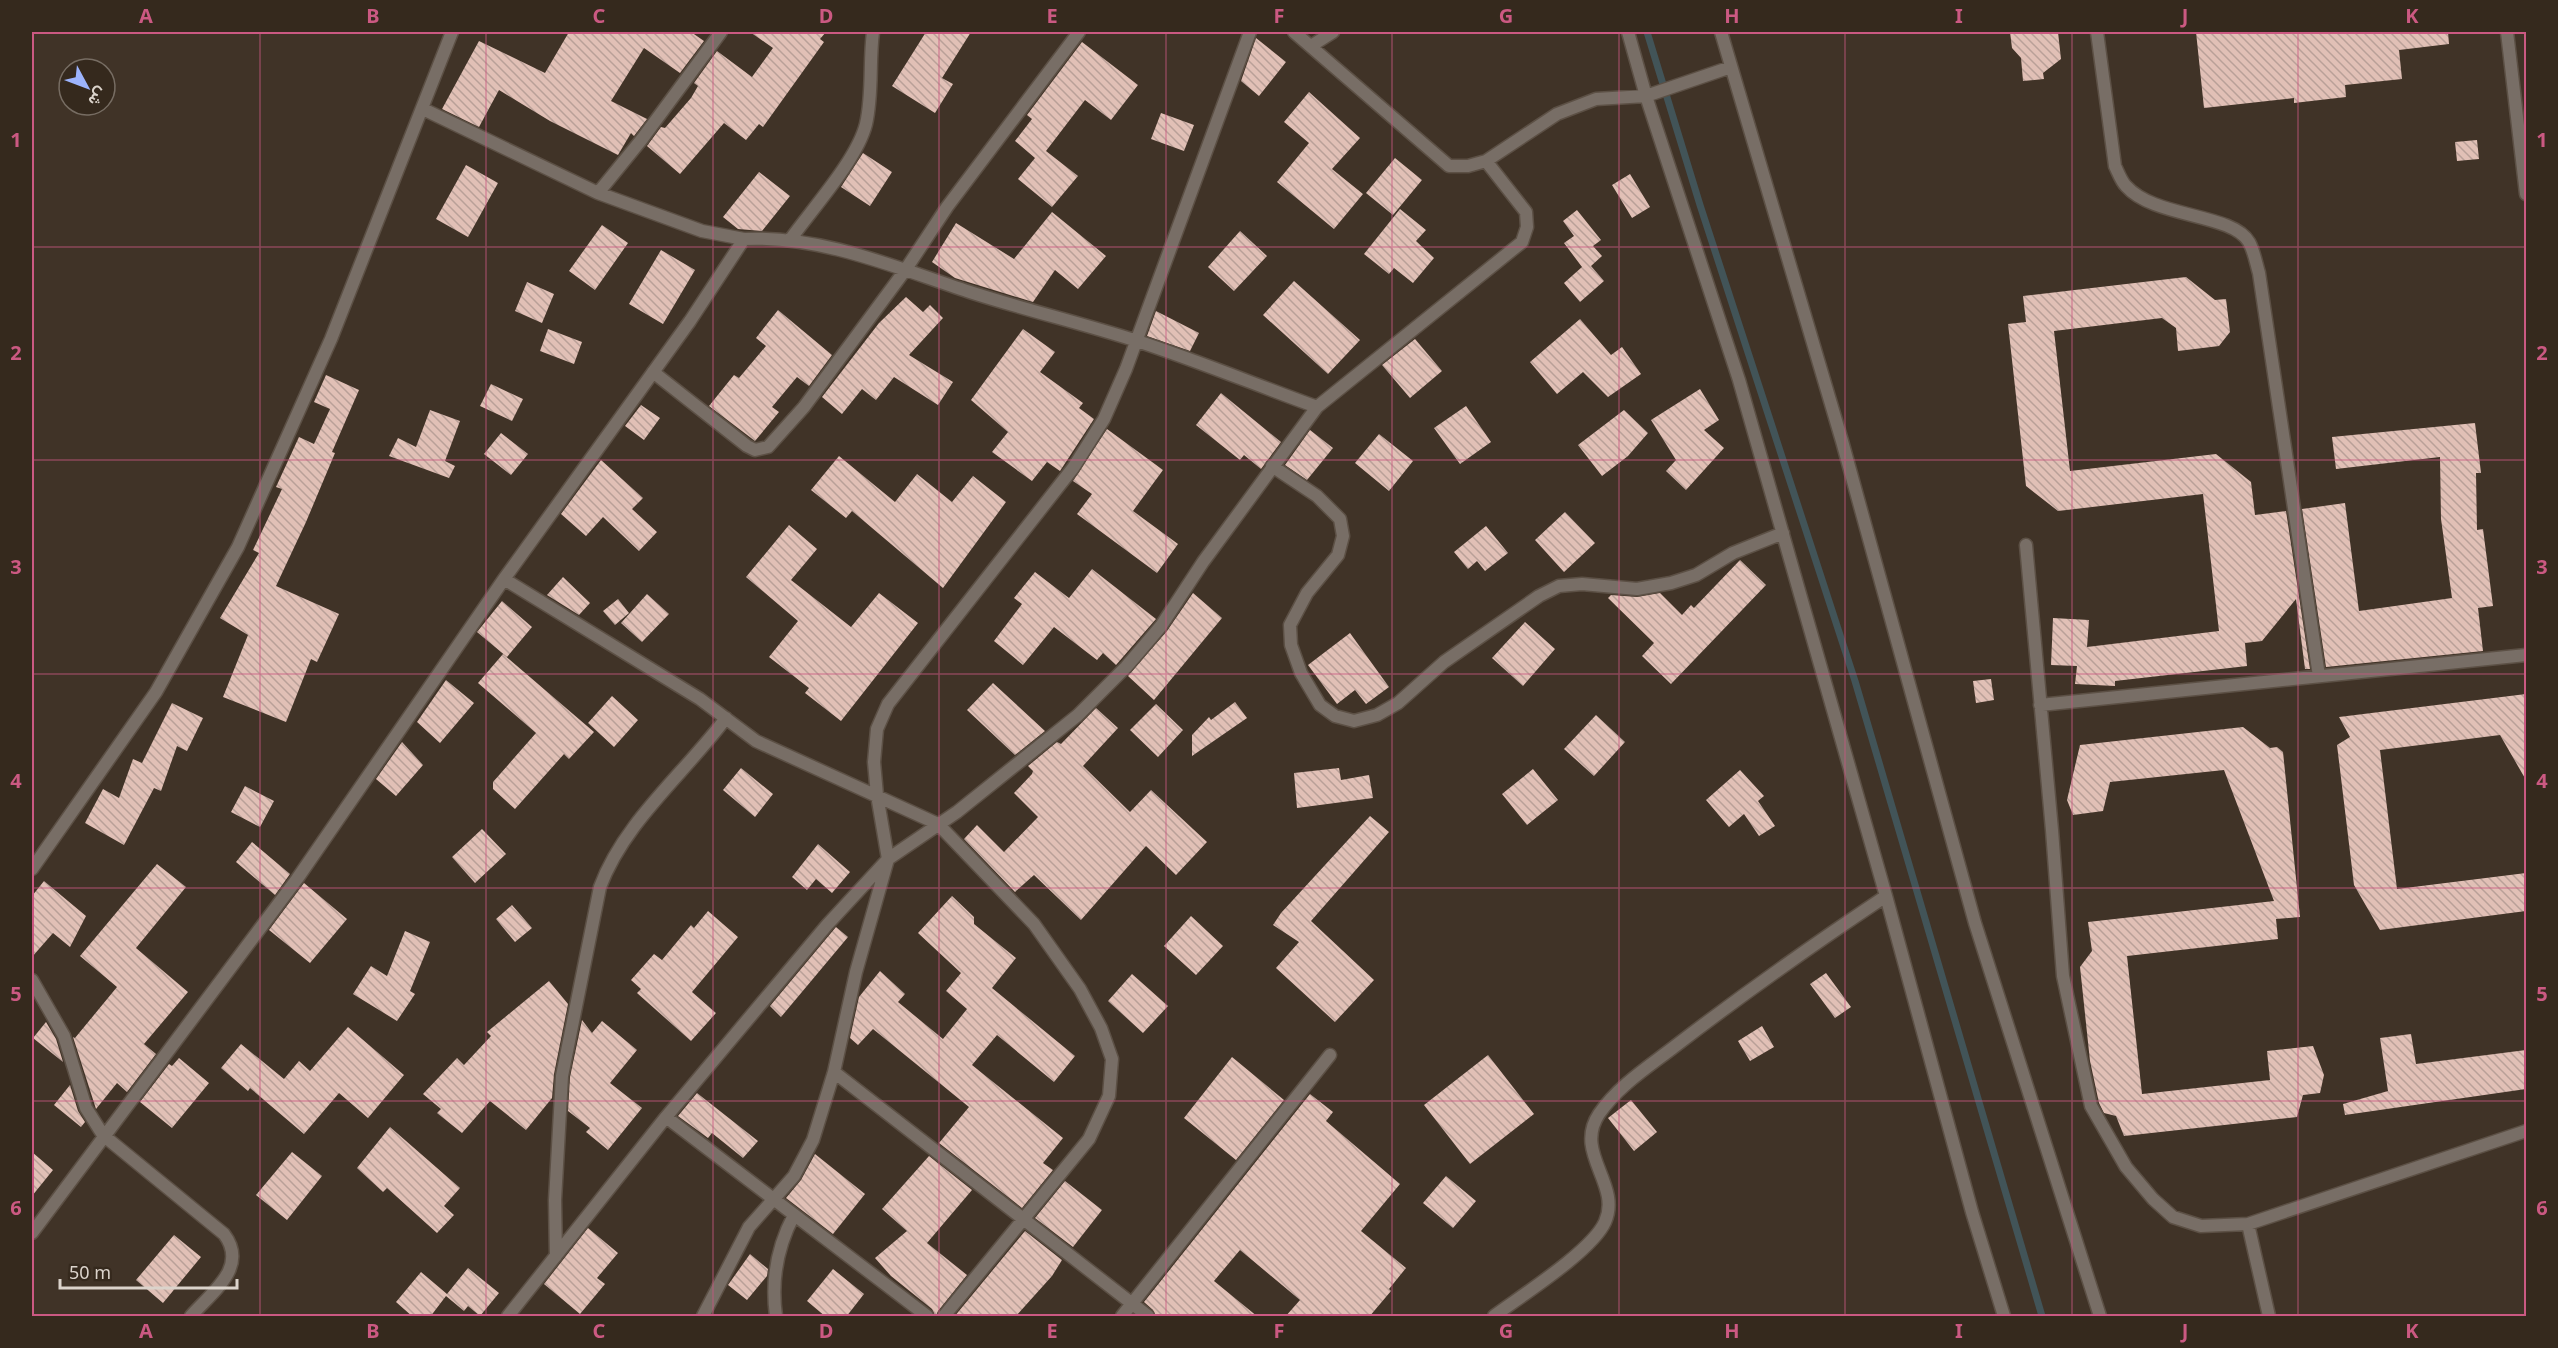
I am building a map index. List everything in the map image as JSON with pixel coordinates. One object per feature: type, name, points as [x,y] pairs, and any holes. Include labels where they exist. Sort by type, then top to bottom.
[{"type":"street","points":[[32,869],[156,692],[238,547],[331,339],[452,32]]},
{"type":"street","points":[[598,193],[642,139],[721,32]]},
{"type":"street","points":[[790,240],[845,165],[862,135],[868,106],[873,32]]},
{"type":"street","points":[[653,372],[747,446],[755,450],[768,447],[804,407],[906,269],[947,207],[1079,32]]},
{"type":"street","points":[[703,1317],[749,1227],[794,1176],[813,1140],[834,1072],[856,972],[888,859],[874,762],[877,729],[888,704],[1073,468],[1104,418],[1126,369],[1250,32]]},
{"type":"street","points":[[1294,32],[1449,166],[1468,166],[1486,161],[1557,114],[1596,99],[1646,96],[1731,67]]},
{"type":"street","points":[[1311,46],[1333,32]]},
{"type":"street","points":[[1628,32],[1646,96],[1739,380],[1886,896],[1972,1212],[2004,1317]]},
{"type":"street","points":[[1721,32],[1842,441],[1975,923],[2100,1317]]},
{"type":"street","points":[[2097,32],[2115,166],[2124,185],[2157,206],[2231,227],[2249,241],[2259,273],[2319,676]]},
{"type":"street","points":[[2507,32],[2526,194]]},
{"type":"street","points":[[423,109],[598,193],[702,231],[744,239],[790,240],[906,269],[973,293],[1135,340],[1317,407]]},
{"type":"street","points":[[508,1317],[666,1117],[827,925],[888,859],[984,791],[1078,715],[1126,667],[1161,626],[1272,466],[1317,407],[1522,242],[1527,227],[1526,212],[1486,161]]},
{"type":"street","points":[[32,1233],[297,879],[504,579],[653,372],[744,239]]},
{"type":"street","points":[[1272,466],[1317,496],[1340,519],[1343,536],[1338,555],[1308,593],[1290,625],[1291,645],[1301,673],[1320,705],[1335,716],[1354,721],[1377,715],[1398,703],[1444,662],[1539,596],[1559,586],[1582,584],[1637,589],[1671,583],[1696,575],[1733,554],[1783,533]]},
{"type":"street","points":[[2026,544],[2063,976],[2091,1106],[2126,1167],[2153,1199],[2173,1217],[2201,1226],[2248,1224],[2526,1131]]},
{"type":"street","points":[[504,579],[646,664],[756,741],[938,824],[1034,924],[1080,989],[1101,1028],[1112,1059],[1109,1096],[1089,1139],[944,1317]]},
{"type":"street","points":[[2040,705],[2526,655]]},
{"type":"street","points":[[556,1256],[555,1200],[562,1076],[600,887],[610,860],[629,833],[699,754],[726,718]]},
{"type":"street","points":[[1494,1317],[1569,1260],[1599,1232],[1605,1222],[1608,1199],[1590,1146],[1591,1133],[1599,1114],[1623,1087],[1706,1022],[1886,896]]},
{"type":"street","points":[[32,980],[64,1036],[86,1108],[103,1136],[224,1234],[232,1245],[231,1270],[191,1317]]},
{"type":"street","points":[[1122,1317],[1330,1055]]},
{"type":"street","points":[[834,1072],[1148,1317]]},
{"type":"street","points":[[666,1117],[927,1317]]},
{"type":"street","points":[[776,1317],[774,1302],[777,1255],[794,1215]]},
{"type":"street","points":[[2248,1224],[2269,1317]]},
{"type":"building","points":[[569,32],[691,32],[704,41],[680,73],[644,48],[611,101],[647,119],[634,136],[631,133],[618,155],[550,121],[499,90],[479,127],[442,109],[479,41],[545,73]]},
{"type":"building","points":[[750,32],[826,32],[820,39],[824,42],[763,127],[759,124],[746,140],[724,123],[680,174],[647,146],[661,127],[665,128],[691,98],[698,86],[694,83],[717,51],[752,77],[773,48]]},
{"type":"building","points":[[926,32],[971,32],[942,78],[953,84],[935,113],[892,86]]},
{"type":"building","points":[[2010,32],[2058,32],[2061,59],[2043,73],[2044,79],[2023,81],[2021,58],[2012,48]]},
{"type":"building","points":[[2196,32],[2448,32],[2449,44],[2399,50],[2402,79],[2345,85],[2346,97],[2294,103],[2294,98],[2204,108]]},
{"type":"building","points":[[1256,38],[1286,62],[1259,96],[1241,81]]},
{"type":"building","points":[[1082,42],[1138,85],[1111,120],[1085,100],[1046,151],[1078,176],[1052,207],[1018,179],[1035,158],[1015,141],[1032,119],[1027,115]]},
{"type":"building","points":[[1309,92],[1360,138],[1332,169],[1363,194],[1334,229],[1277,182],[1309,143],[1284,122]]},
{"type":"building","points":[[1161,113],[1194,125],[1184,151],[1151,139]]},
{"type":"building","points":[[2477,140],[2479,159],[2457,161],[2455,142]]},
{"type":"building","points":[[863,153],[892,172],[870,206],[841,187]]},
{"type":"building","points":[[1395,158],[1422,180],[1393,215],[1366,193]]},
{"type":"building","points":[[466,165],[498,183],[468,237],[436,219]]},
{"type":"building","points":[[759,172],[790,196],[762,231],[738,229],[723,217]]},
{"type":"building","points":[[1630,174],[1650,207],[1632,218],[1612,185]]},
{"type":"building","points":[[1400,209],[1426,230],[1416,241],[1434,258],[1413,283],[1394,268],[1389,274],[1364,254]]},
{"type":"building","points":[[1577,210],[1601,240],[1593,246],[1602,256],[1591,266],[1604,281],[1580,302],[1564,283],[1582,267],[1564,243],[1574,236],[1563,221]]},
{"type":"building","points":[[1052,212],[1106,256],[1078,289],[1055,270],[1033,302],[955,278],[932,262],[956,223],[1014,259]]},
{"type":"building","points":[[602,225],[628,243],[595,290],[569,271]]},
{"type":"building","points":[[1240,231],[1267,256],[1234,291],[1208,267]]},
{"type":"building","points":[[661,250],[695,270],[663,324],[629,304]]},
{"type":"building","points":[[2186,277],[2215,300],[2226,299],[2230,332],[2219,346],[2178,351],[2176,328],[2162,318],[2054,331],[2070,471],[2216,454],[2251,482],[2255,515],[2286,511],[2310,669],[2305,669],[2296,599],[2262,641],[2245,643],[2247,666],[2115,681],[2115,686],[2075,684],[2077,666],[2051,665],[2053,618],[2089,620],[2087,647],[2219,631],[2203,494],[2058,511],[2026,486],[2008,324],[2026,322],[2023,296]]},
{"type":"building","points":[[1294,281],[1360,340],[1328,374],[1263,315]]},
{"type":"building","points":[[527,282],[554,294],[542,323],[515,311]]},
{"type":"building","points":[[906,297],[923,312],[930,305],[943,318],[909,355],[953,382],[938,405],[894,377],[876,400],[862,389],[842,414],[822,397],[879,323]]},
{"type":"building","points":[[778,310],[832,355],[809,386],[797,377],[772,407],[779,412],[755,441],[709,406],[734,375],[739,378],[766,346],[756,338]]},
{"type":"building","points":[[1156,311],[1199,333],[1190,351],[1147,336]]},
{"type":"building","points":[[1580,319],[1611,355],[1622,347],[1641,374],[1608,397],[1583,372],[1557,394],[1530,362]]},
{"type":"building","points":[[548,329],[582,342],[574,364],[540,351]]},
{"type":"building","points":[[1023,329],[1055,352],[1040,372],[1083,403],[1079,408],[1094,419],[1060,471],[1047,462],[1032,481],[992,452],[1008,432],[971,400]]},
{"type":"building","points":[[1415,339],[1442,371],[1410,398],[1382,365]]},
{"type":"building","points":[[326,375],[359,390],[332,452],[335,453],[306,522],[276,586],[339,614],[317,662],[311,659],[286,722],[223,697],[248,635],[220,618],[259,553],[253,550],[282,489],[276,487],[299,437],[314,444],[330,409],[314,402]]},
{"type":"building","points":[[491,384],[523,399],[512,421],[480,406]]},
{"type":"building","points":[[1700,389],[1719,420],[1704,430],[1724,448],[1686,490],[1666,471],[1676,460],[1651,420]]},
{"type":"building","points":[[1221,393],[1281,442],[1261,469],[1244,455],[1240,460],[1196,425]]},
{"type":"building","points":[[641,405],[660,418],[644,440],[625,426]]},
{"type":"building","points":[[1466,406],[1491,442],[1460,464],[1434,428]]},
{"type":"building","points":[[430,410],[460,421],[445,461],[455,466],[449,478],[389,456],[398,438],[416,447]]},
{"type":"building","points":[[1624,410],[1648,433],[1628,456],[1602,476],[1578,445]]},
{"type":"building","points":[[2475,423],[2481,473],[2476,473],[2477,530],[2483,529],[2493,606],[2478,608],[2483,651],[2326,667],[2302,509],[2345,503],[2359,611],[2452,598],[2441,519],[2440,457],[2336,469],[2332,437]]},
{"type":"building","points":[[1107,429],[1163,470],[1133,511],[1178,544],[1157,573],[1077,514],[1092,494],[1073,481]]},
{"type":"building","points":[[1310,430],[1333,448],[1307,480],[1285,465]]},
{"type":"building","points":[[501,433],[528,454],[511,475],[484,454]]},
{"type":"building","points":[[1379,434],[1413,461],[1389,491],[1355,463]]},
{"type":"building","points":[[839,456],[895,502],[917,474],[952,502],[973,476],[1006,502],[943,588],[852,511],[846,518],[811,490]]},
{"type":"building","points":[[601,460],[643,498],[632,509],[657,532],[639,551],[603,517],[586,536],[561,514]]},
{"type":"building","points":[[1565,512],[1595,543],[1564,572],[1535,540]]},
{"type":"building","points":[[789,525],[817,549],[791,580],[851,627],[879,593],[918,623],[841,721],[805,693],[809,688],[769,657],[798,621],[746,577]]},
{"type":"building","points":[[1486,526],[1508,553],[1485,571],[1477,561],[1468,569],[1454,552]]},
{"type":"building","points":[[1740,560],[1766,585],[1671,684],[1642,656],[1654,643],[1608,598],[1611,595],[1637,597],[1660,593],[1682,615],[1691,605],[1694,608]]},
{"type":"building","points":[[1092,569],[1156,619],[1116,665],[1103,653],[1097,660],[1054,627],[1023,665],[994,641],[1022,604],[1014,598],[1035,572],[1069,598]]},
{"type":"building","points":[[563,577],[590,603],[579,615],[547,595]]},
{"type":"building","points":[[1193,593],[1222,618],[1154,700],[1128,676],[1167,631]]},
{"type":"building","points":[[647,594],[669,614],[642,642],[621,623]]},
{"type":"building","points":[[618,599],[629,613],[615,625],[603,611]]},
{"type":"building","points":[[502,601],[532,627],[507,657],[477,632]]},
{"type":"building","points":[[1525,622],[1555,649],[1523,686],[1492,658]]},
{"type":"building","points":[[1350,633],[1389,687],[1366,704],[1355,690],[1337,704],[1308,665]]},
{"type":"building","points":[[503,654],[594,732],[569,759],[564,754],[515,809],[493,789],[493,782],[536,733],[478,683]]},
{"type":"building","points":[[1991,679],[1994,700],[1976,703],[1973,681]]},
{"type":"building","points":[[446,680],[474,703],[440,743],[417,722]]},
{"type":"building","points":[[993,683],[1045,731],[1015,755],[967,710]]},
{"type":"building","points":[[2526,694],[2526,780],[2500,735],[2380,750],[2397,889],[2526,873],[2526,911],[2380,930],[2354,885],[2337,745],[2350,737],[2339,717]]},
{"type":"building","points":[[612,696],[638,720],[614,747],[588,723]]},
{"type":"building","points":[[1235,702],[1247,718],[1192,756],[1192,735],[1209,717],[1211,720]]},
{"type":"building","points":[[172,703],[203,718],[187,751],[177,746],[161,791],[154,788],[124,845],[85,823],[103,789],[119,798],[133,759],[142,763]]},
{"type":"building","points":[[1156,704],[1183,730],[1158,757],[1130,730]]},
{"type":"building","points":[[1096,708],[1118,728],[1083,766],[1130,812],[1151,790],[1207,842],[1176,875],[1146,846],[1081,920],[1034,875],[1015,892],[964,839],[977,825],[1004,852],[1038,817],[1014,793],[1032,774],[1033,771],[1028,766],[1057,742],[1061,744]]},
{"type":"building","points":[[1596,715],[1625,742],[1594,776],[1564,749]]},
{"type":"building","points":[[2243,727],[2270,748],[2277,747],[2283,752],[2300,917],[2276,919],[2278,939],[2127,956],[2142,1094],[2270,1080],[2267,1051],[2313,1046],[2324,1075],[2320,1093],[2303,1095],[2297,1117],[2124,1136],[2116,1116],[2104,1113],[2099,1103],[2090,1061],[2080,967],[2092,951],[2088,922],[2274,901],[2224,770],[2110,782],[2103,811],[2073,815],[2067,800],[2080,745]]},
{"type":"building","points":[[402,742],[423,765],[396,796],[376,779]]},
{"type":"building","points":[[741,768],[773,794],[755,817],[723,790]]},
{"type":"building","points":[[1339,768],[1341,780],[1369,775],[1373,798],[1297,808],[1294,773]]},
{"type":"building","points":[[1533,769],[1558,800],[1527,825],[1502,794]]},
{"type":"building","points":[[1740,770],[1764,796],[1758,801],[1775,826],[1759,836],[1744,814],[1729,827],[1706,800]]},
{"type":"building","points":[[245,786],[274,801],[260,827],[231,812]]},
{"type":"building","points":[[1370,816],[1389,832],[1311,921],[1374,980],[1335,1022],[1276,968],[1299,942],[1273,925],[1281,913]]},
{"type":"building","points":[[482,829],[506,854],[475,883],[452,857]]},
{"type":"building","points":[[252,842],[290,874],[275,895],[236,862]]},
{"type":"building","points":[[818,844],[850,872],[832,893],[816,879],[807,890],[792,877]]},
{"type":"building","points":[[157,864],[186,887],[136,948],[188,992],[144,1044],[156,1054],[127,1092],[117,1083],[96,1109],[73,1037],[75,1038],[117,987],[80,956]]},
{"type":"building","points":[[44,881],[86,916],[70,947],[53,933],[32,957],[32,896]]},
{"type":"building","points":[[304,883],[347,919],[310,963],[269,930]]},
{"type":"building","points":[[952,896],[974,917],[974,924],[1016,958],[992,988],[1075,1056],[1054,1082],[997,1035],[972,1065],[1063,1138],[1043,1163],[1053,1170],[1022,1208],[939,1143],[969,1107],[873,1029],[858,1045],[850,1038],[859,997],[880,971],[905,994],[898,1002],[943,1039],[967,1009],[946,991],[961,973],[918,933]]},
{"type":"building","points":[[512,905],[532,928],[515,942],[496,919]]},
{"type":"building","points":[[708,911],[738,937],[692,992],[716,1013],[691,1041],[637,993],[641,989],[631,980],[654,954],[662,960],[691,925],[694,928]]},
{"type":"building","points":[[1191,916],[1223,946],[1196,975],[1164,946]]},
{"type":"building","points":[[836,927],[848,937],[781,1017],[770,1006]]},
{"type":"building","points":[[405,931],[430,942],[410,991],[415,994],[397,1021],[353,994],[371,966],[387,976]]},
{"type":"building","points":[[1826,973],[1851,1007],[1835,1018],[1810,984]]},
{"type":"building","points":[[1132,974],[1168,1006],[1143,1033],[1108,1001]]},
{"type":"building","points":[[549,981],[568,1004],[554,1074],[552,1098],[526,1130],[490,1101],[462,1133],[437,1113],[441,1109],[423,1094],[457,1058],[464,1065],[491,1036],[487,1032]]},
{"type":"building","points":[[582,1020],[592,1033],[602,1021],[637,1050],[610,1083],[642,1108],[608,1150],[586,1132],[590,1128],[568,1111],[570,1077]]},
{"type":"building","points":[[46,1022],[56,1039],[63,1062],[33,1038]]},
{"type":"building","points":[[1762,1026],[1774,1047],[1750,1061],[1738,1041]]},
{"type":"building","points":[[348,1027],[404,1075],[368,1118],[339,1093],[304,1134],[250,1088],[248,1091],[221,1068],[241,1044],[284,1079],[299,1061],[310,1071]]},
{"type":"building","points":[[2411,1034],[2416,1064],[2526,1050],[2526,1089],[2345,1115],[2343,1104],[2388,1091],[2380,1038]]},
{"type":"building","points":[[1488,1055],[1534,1114],[1470,1164],[1424,1105]]},
{"type":"building","points":[[1232,1057],[1284,1100],[1236,1160],[1184,1118]]},
{"type":"building","points":[[179,1058],[209,1083],[172,1128],[140,1102],[169,1064],[172,1066]]},
{"type":"building","points":[[70,1085],[78,1111],[85,1122],[81,1127],[54,1105]]},
{"type":"building","points":[[697,1093],[758,1141],[743,1158],[712,1133],[708,1138],[678,1116]]},
{"type":"building","points":[[1310,1094],[1333,1112],[1326,1121],[1400,1184],[1361,1231],[1406,1268],[1389,1289],[1391,1291],[1369,1317],[1285,1317],[1300,1300],[1240,1250],[1214,1281],[1258,1317],[1156,1317],[1153,1310],[1144,1302]]},
{"type":"building","points":[[1631,1100],[1657,1132],[1634,1151],[1608,1118]]},
{"type":"building","points":[[390,1127],[460,1188],[444,1206],[454,1215],[437,1233],[387,1188],[383,1192],[357,1168]]},
{"type":"building","points":[[32,1152],[53,1170],[32,1196]]},
{"type":"building","points":[[292,1152],[322,1176],[287,1220],[256,1195]]},
{"type":"building","points":[[815,1154],[865,1194],[833,1234],[786,1198],[801,1180]]},
{"type":"building","points":[[929,1156],[972,1190],[927,1243],[967,1275],[938,1311],[936,1317],[932,1309],[891,1276],[875,1258],[907,1231],[882,1209]]},
{"type":"building","points":[[1446,1176],[1476,1201],[1453,1228],[1423,1203]]},
{"type":"building","points":[[1065,1181],[1102,1210],[1073,1247],[1035,1218]]},
{"type":"building","points":[[588,1228],[618,1253],[597,1278],[605,1284],[580,1314],[544,1284]]},
{"type":"building","points":[[1025,1231],[1062,1260],[1052,1276],[1015,1317],[954,1317]]},
{"type":"building","points":[[174,1235],[201,1257],[163,1303],[136,1280]]},
{"type":"building","points":[[750,1254],[768,1269],[767,1276],[747,1300],[728,1285]]},
{"type":"building","points":[[468,1268],[499,1293],[480,1316],[468,1306],[464,1311],[446,1296],[430,1317],[413,1317],[396,1302],[421,1272],[447,1294]]},
{"type":"building","points":[[833,1269],[864,1294],[846,1317],[826,1317],[807,1301]]},
{"type":"waterway","points":[[1647,32],[1700,205],[1855,681],[2042,1316]]}]
